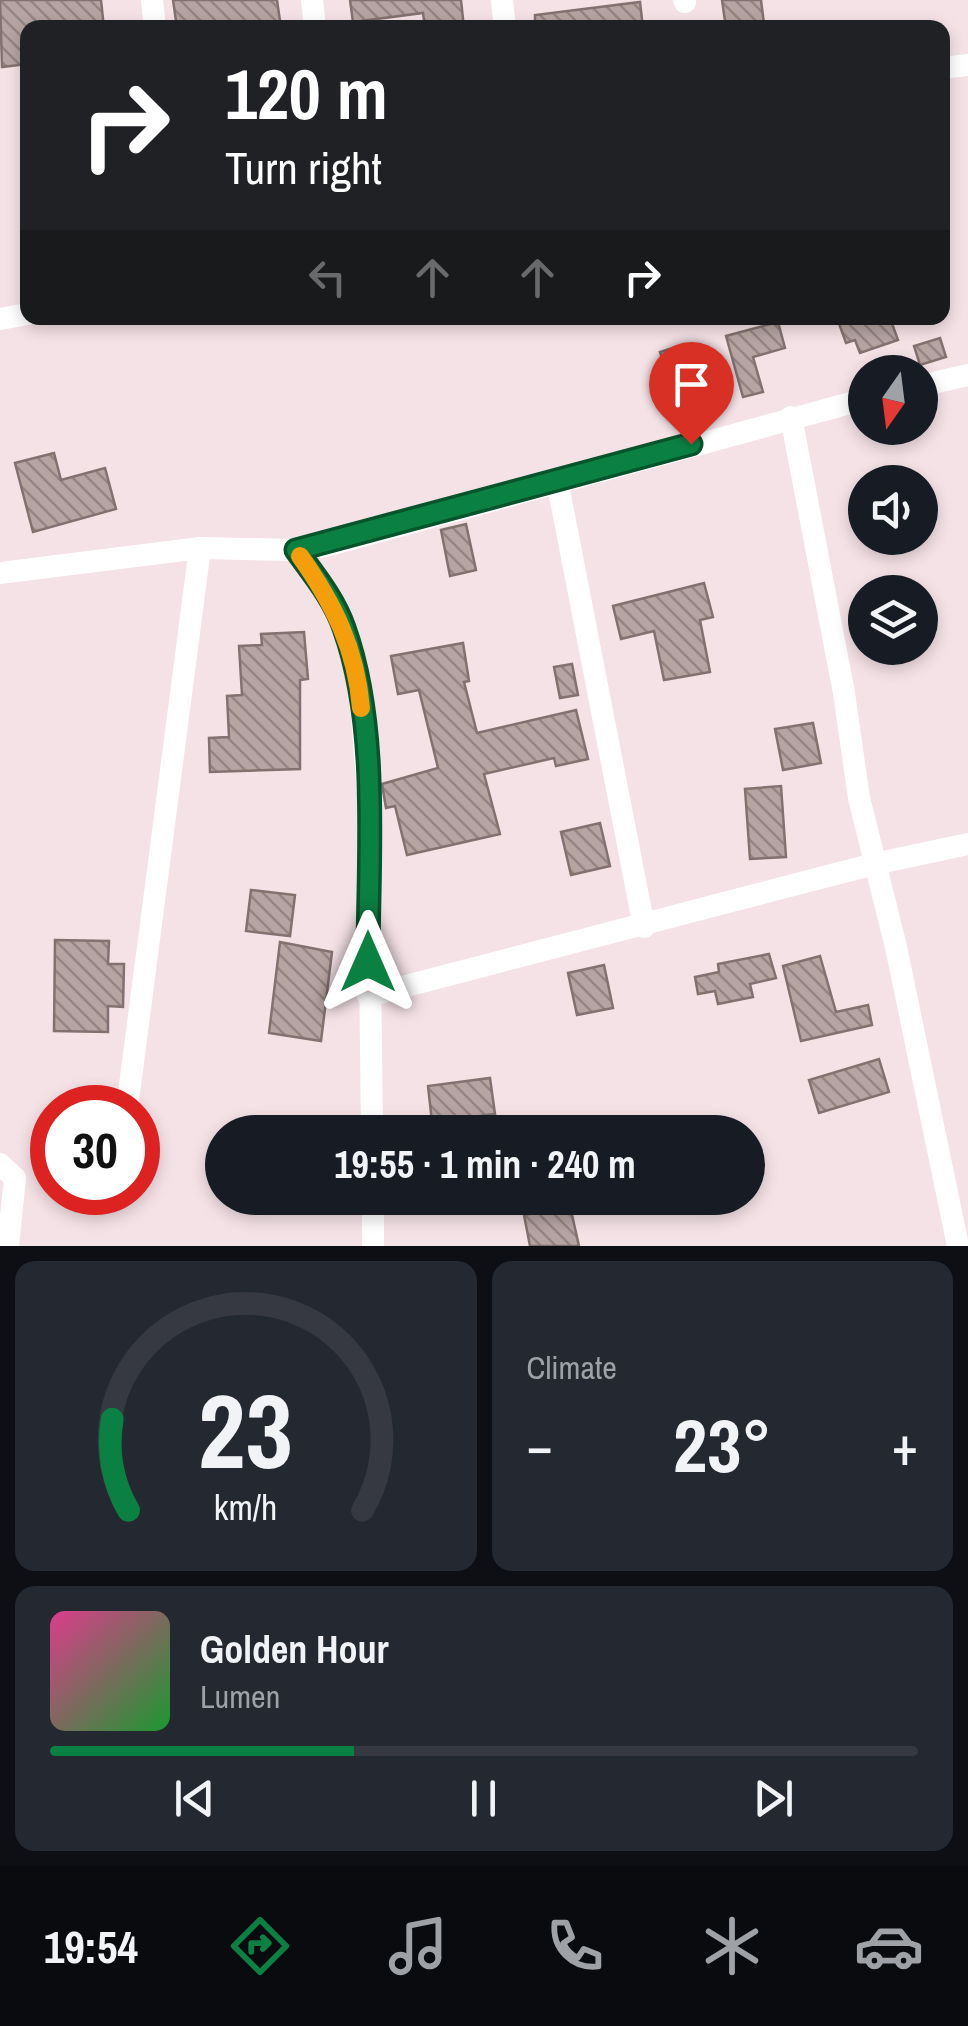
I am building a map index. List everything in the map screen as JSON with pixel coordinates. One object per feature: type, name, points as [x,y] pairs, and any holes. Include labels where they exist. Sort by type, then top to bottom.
[{"type":"street","points":[[938,382],[968,375]]},
{"type":"street","points":[[0,573],[200,548],[296,550],[848,403]]},
{"type":"street","points":[[791,417],[874,864],[896,947],[958,1246]]},
{"type":"street","points":[[557,480],[644,927]]},
{"type":"street","points":[[130,1085],[200,548]]},
{"type":"street","points":[[296,550],[339,616],[360,692],[368,794],[372,1115]]},
{"type":"street","points":[[368,996],[874,864],[968,844]]},
{"type":"street","points":[[0,1164],[14,1178],[8,1246]]},
{"type":"street","points":[[373,1246],[374,1215]]},
{"type":"building","points":[[0,0],[101,0],[103,20],[20,20],[20,65],[2,67]]},
{"type":"building","points":[[173,0],[277,0],[280,20],[176,20]]},
{"type":"building","points":[[350,0],[461,0],[463,20],[424,20],[423,13],[353,20]]},
{"type":"building","points":[[722,0],[761,0],[764,20],[725,20]]},
{"type":"building","points":[[640,2],[642,20],[535,20],[535,15]]},
{"type":"building","points":[[779,325],[785,348],[753,357],[763,392],[743,397],[726,336]]},
{"type":"building","points":[[840,325],[893,325],[898,340],[860,353],[855,340],[846,343]]},
{"type":"building","points":[[940,338],[946,357],[938,359],[938,355],[917,355],[914,346]]},
{"type":"building","points":[[682,345],[693,379],[671,386],[660,352]]},
{"type":"building","points":[[54,453],[61,480],[105,468],[116,509],[33,532],[15,463]]},
{"type":"building","points":[[466,524],[476,570],[450,576],[441,530]]},
{"type":"building","points":[[704,583],[713,617],[700,620],[710,672],[664,680],[654,631],[621,639],[613,606]]},
{"type":"building","points":[[304,632],[308,679],[300,680],[300,769],[210,772],[209,738],[229,737],[227,696],[242,695],[239,646],[262,645],[261,634]]},
{"type":"building","points":[[463,643],[469,681],[464,682],[477,733],[576,710],[588,759],[556,766],[554,758],[484,774],[500,834],[407,855],[395,806],[386,808],[382,784],[438,768],[419,690],[398,694],[391,656]]},
{"type":"building","points":[[572,664],[578,695],[560,698],[554,667]]},
{"type":"building","points":[[813,723],[821,763],[783,770],[775,729]]},
{"type":"building","points":[[781,786],[786,857],[750,859],[745,789]]},
{"type":"building","points":[[600,823],[610,866],[571,875],[561,832]]},
{"type":"building","points":[[251,890],[295,895],[290,936],[246,931]]},
{"type":"building","points":[[55,940],[109,941],[108,964],[124,964],[123,1007],[108,1006],[108,1032],[54,1031]]},
{"type":"building","points":[[280,942],[332,952],[321,1041],[269,1033]]},
{"type":"building","points":[[769,954],[776,978],[750,984],[753,997],[718,1004],[715,991],[698,994],[695,977],[719,972],[718,964]]},
{"type":"building","points":[[820,956],[836,1012],[868,1005],[872,1025],[801,1041],[783,966]]},
{"type":"building","points":[[604,965],[613,1008],[577,1015],[568,973]]},
{"type":"building","points":[[879,1059],[889,1092],[819,1113],[809,1080]]},
{"type":"building","points":[[490,1078],[495,1114],[431,1115],[428,1086]]},
{"type":"building","points":[[524,1215],[572,1215],[579,1246],[530,1246]]},
{"type":"slow traffic","points":[[300,556],[332,602],[345,630],[361,708]]},
{"type":"route","points":[[368,962],[368,794],[360,692],[345,630],[332,602],[296,550],[326,546],[691,444]]}]
